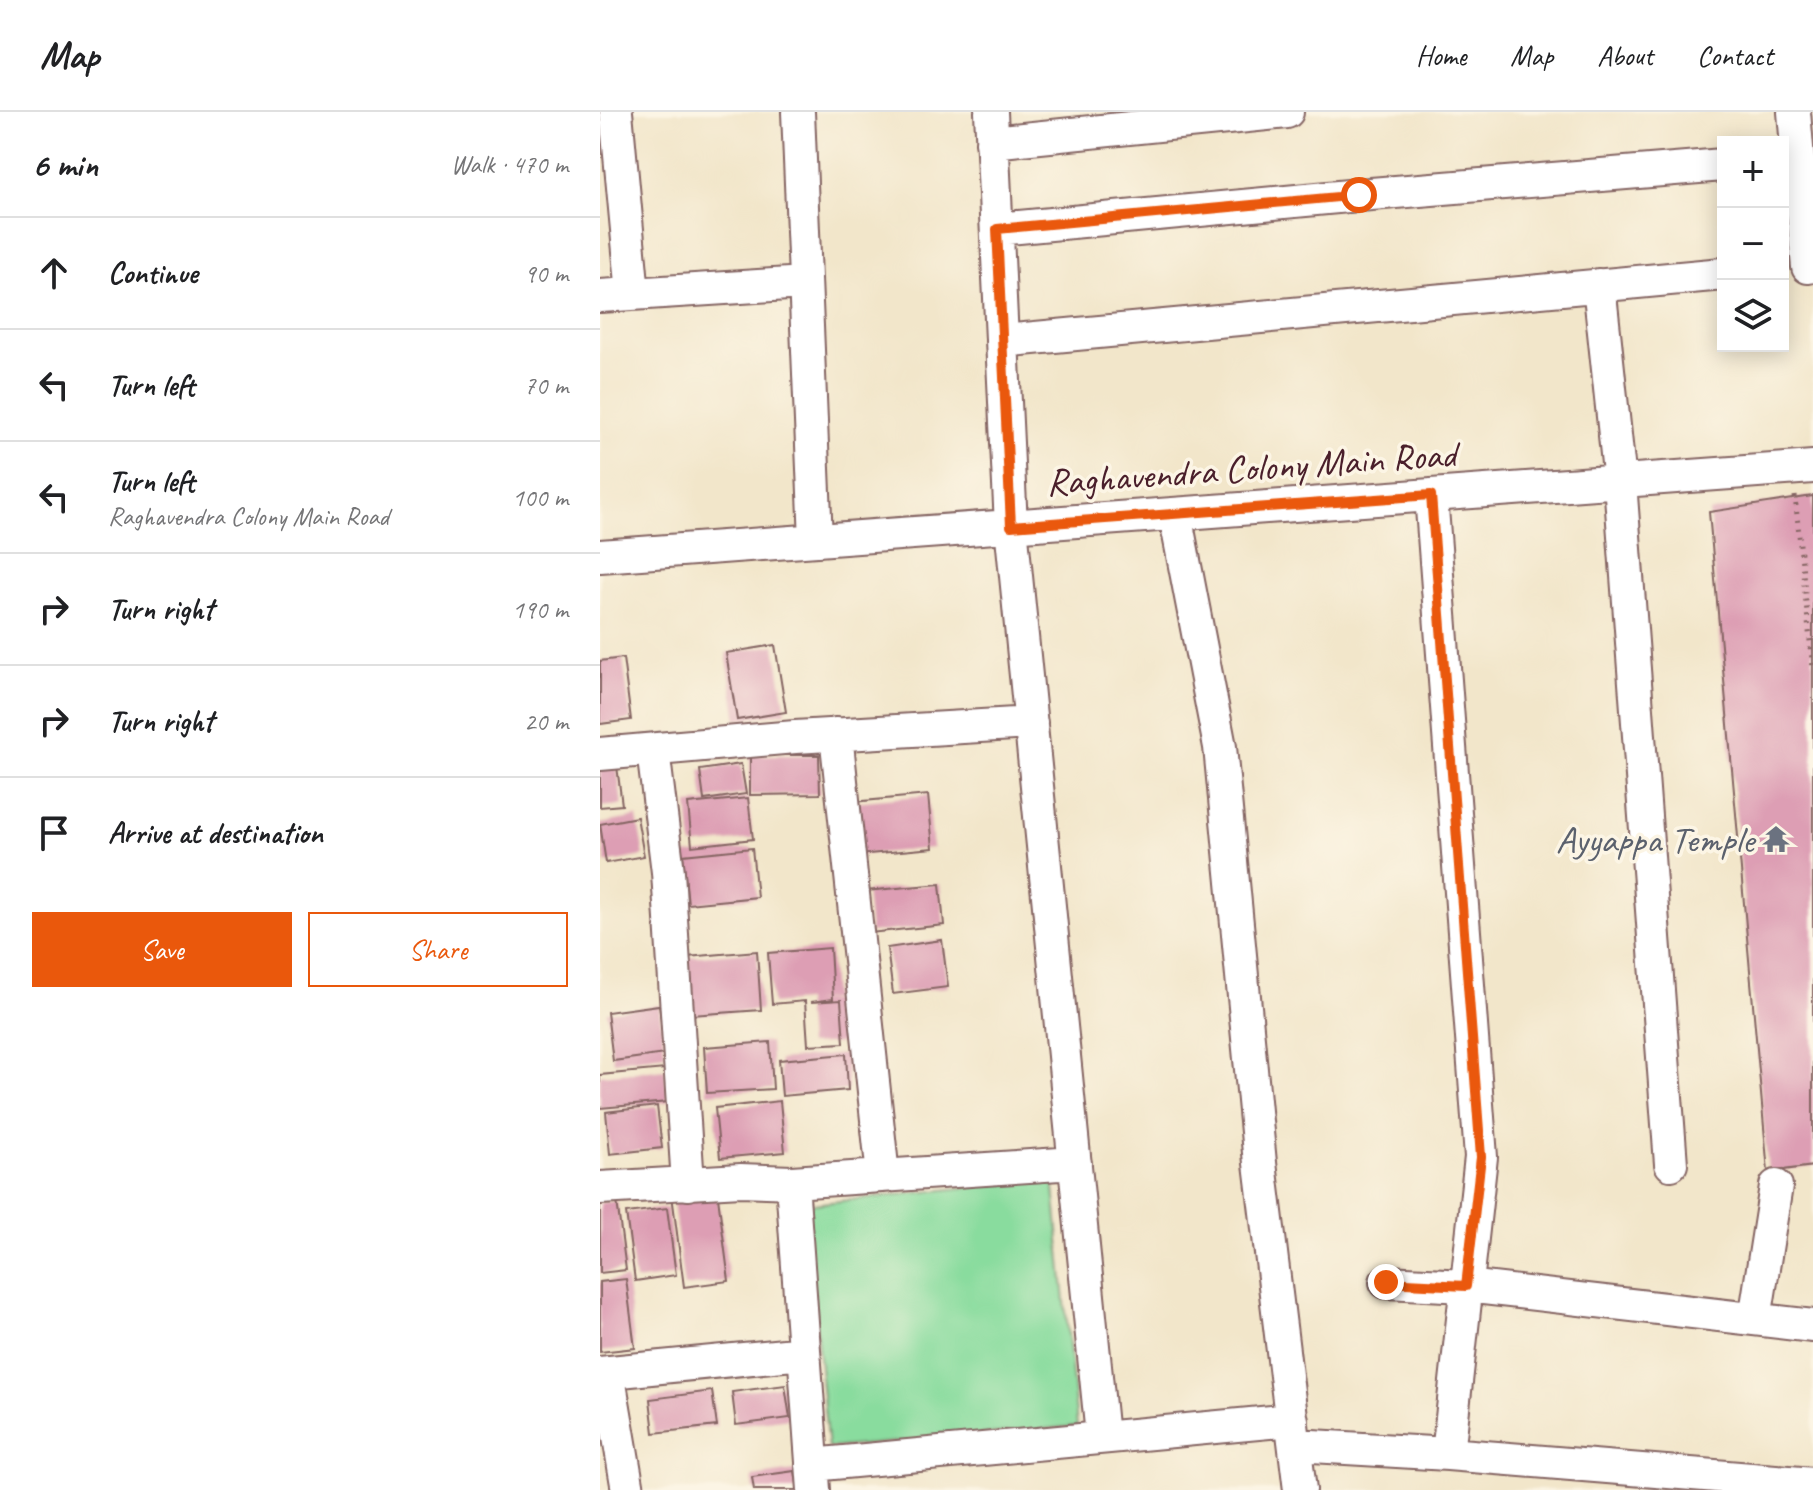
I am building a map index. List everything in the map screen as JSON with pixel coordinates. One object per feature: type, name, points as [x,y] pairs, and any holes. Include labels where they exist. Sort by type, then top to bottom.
[{"type":"street","points":[[798,112],[816,540]]},
{"type":"street","points":[[1102,1436],[1011,526],[991,127],[1287,112]]},
{"type":"street","points":[[1794,112],[1790,159],[1801,267]]},
{"type":"street","points":[[611,113],[633,294]]},
{"type":"street","points":[[997,229],[1717,165]]},
{"type":"street","points":[[1002,341],[1717,275]]},
{"type":"street","points":[[600,296],[805,283]]},
{"type":"street","points":[[1599,285],[1620,482],[1671,1164]]},
{"type":"street","name":"Raghavendra Colony Main Road","points":[[600,556],[1803,468]]},
{"type":"street","points":[[1431,495],[1481,1157],[1448,1454]]},
{"type":"street","points":[[1175,514],[1220,747],[1260,1163],[1300,1490]]},
{"type":"street","points":[[600,754],[836,734],[1031,723]]},
{"type":"street","points":[[836,734],[883,1176]]},
{"type":"street","points":[[653,750],[668,872],[688,1184]]},
{"type":"street","points":[[600,1188],[741,1180],[792,1182],[1075,1163]]},
{"type":"street","points":[[792,1182],[813,1477],[1102,1436],[1293,1432],[1448,1454],[1813,1484]]},
{"type":"street","points":[[1755,1319],[1776,1186]]},
{"type":"street","points":[[1386,1282],[1466,1286],[1813,1326]]},
{"type":"street","points":[[628,1490],[604,1373],[804,1353]]},
{"type":"path","points":[[1803,468],[1813,670]]},
{"type":"green space","points":[[1053,1178],[1077,1426],[828,1448],[804,1205]]},
{"type":"building","name":"Ayyappa Temple","points":[[1813,496],[1813,1166],[1768,1172],[1709,512]]},
{"type":"building","points":[[775,645],[786,712],[737,720],[726,653]]},
{"type":"building","points":[[623,658],[631,720],[600,724],[600,661]]},
{"type":"building","points":[[750,755],[819,755],[820,794],[750,795]]},
{"type":"building","points":[[741,764],[746,794],[704,800],[700,770]]},
{"type":"building","points":[[617,766],[622,805],[600,807],[600,768]]},
{"type":"building","points":[[928,795],[933,848],[858,855],[853,802]]},
{"type":"building","points":[[748,798],[753,839],[692,846],[688,804]]},
{"type":"building","points":[[637,817],[644,856],[606,863],[600,824]]},
{"type":"building","points":[[752,848],[757,897],[688,904],[683,855]]},
{"type":"building","points":[[940,884],[944,925],[870,933],[866,891]]},
{"type":"building","points":[[942,940],[948,987],[893,994],[887,948]]},
{"type":"building","points":[[830,948],[833,999],[811,1002],[841,1000],[844,1043],[808,1045],[805,1001],[772,1004],[768,953]]},
{"type":"building","points":[[757,951],[761,1010],[691,1015],[687,957]]},
{"type":"building","points":[[659,1005],[665,1054],[613,1061],[607,1012]]},
{"type":"building","points":[[770,1042],[773,1089],[707,1093],[704,1047]]},
{"type":"building","points":[[846,1054],[848,1090],[782,1096],[779,1060]]},
{"type":"building","points":[[665,1069],[668,1102],[600,1108],[600,1075]]},
{"type":"building","points":[[780,1101],[785,1152],[720,1158],[715,1108]]},
{"type":"building","points":[[657,1106],[662,1148],[610,1154],[606,1112]]},
{"type":"building","points":[[717,1189],[729,1281],[684,1287],[672,1195]]},
{"type":"building","points":[[617,1201],[626,1270],[600,1273],[600,1203]]},
{"type":"building","points":[[667,1208],[676,1275],[635,1281],[626,1213]]},
{"type":"building","points":[[626,1279],[635,1348],[600,1352],[600,1282]]},
{"type":"building","points":[[785,1385],[790,1418],[736,1425],[732,1392]]},
{"type":"building","points":[[712,1391],[717,1426],[654,1433],[650,1399]]},
{"type":"building","points":[[795,1471],[798,1490],[754,1490],[752,1477]]},
{"type":"place","name":"Ayyappa Temple","points":[[1776,839]]},
{"type":"route","points":[[1359,195],[997,229],[1011,526],[1431,495],[1481,1157],[1466,1286],[1386,1282]]}]
